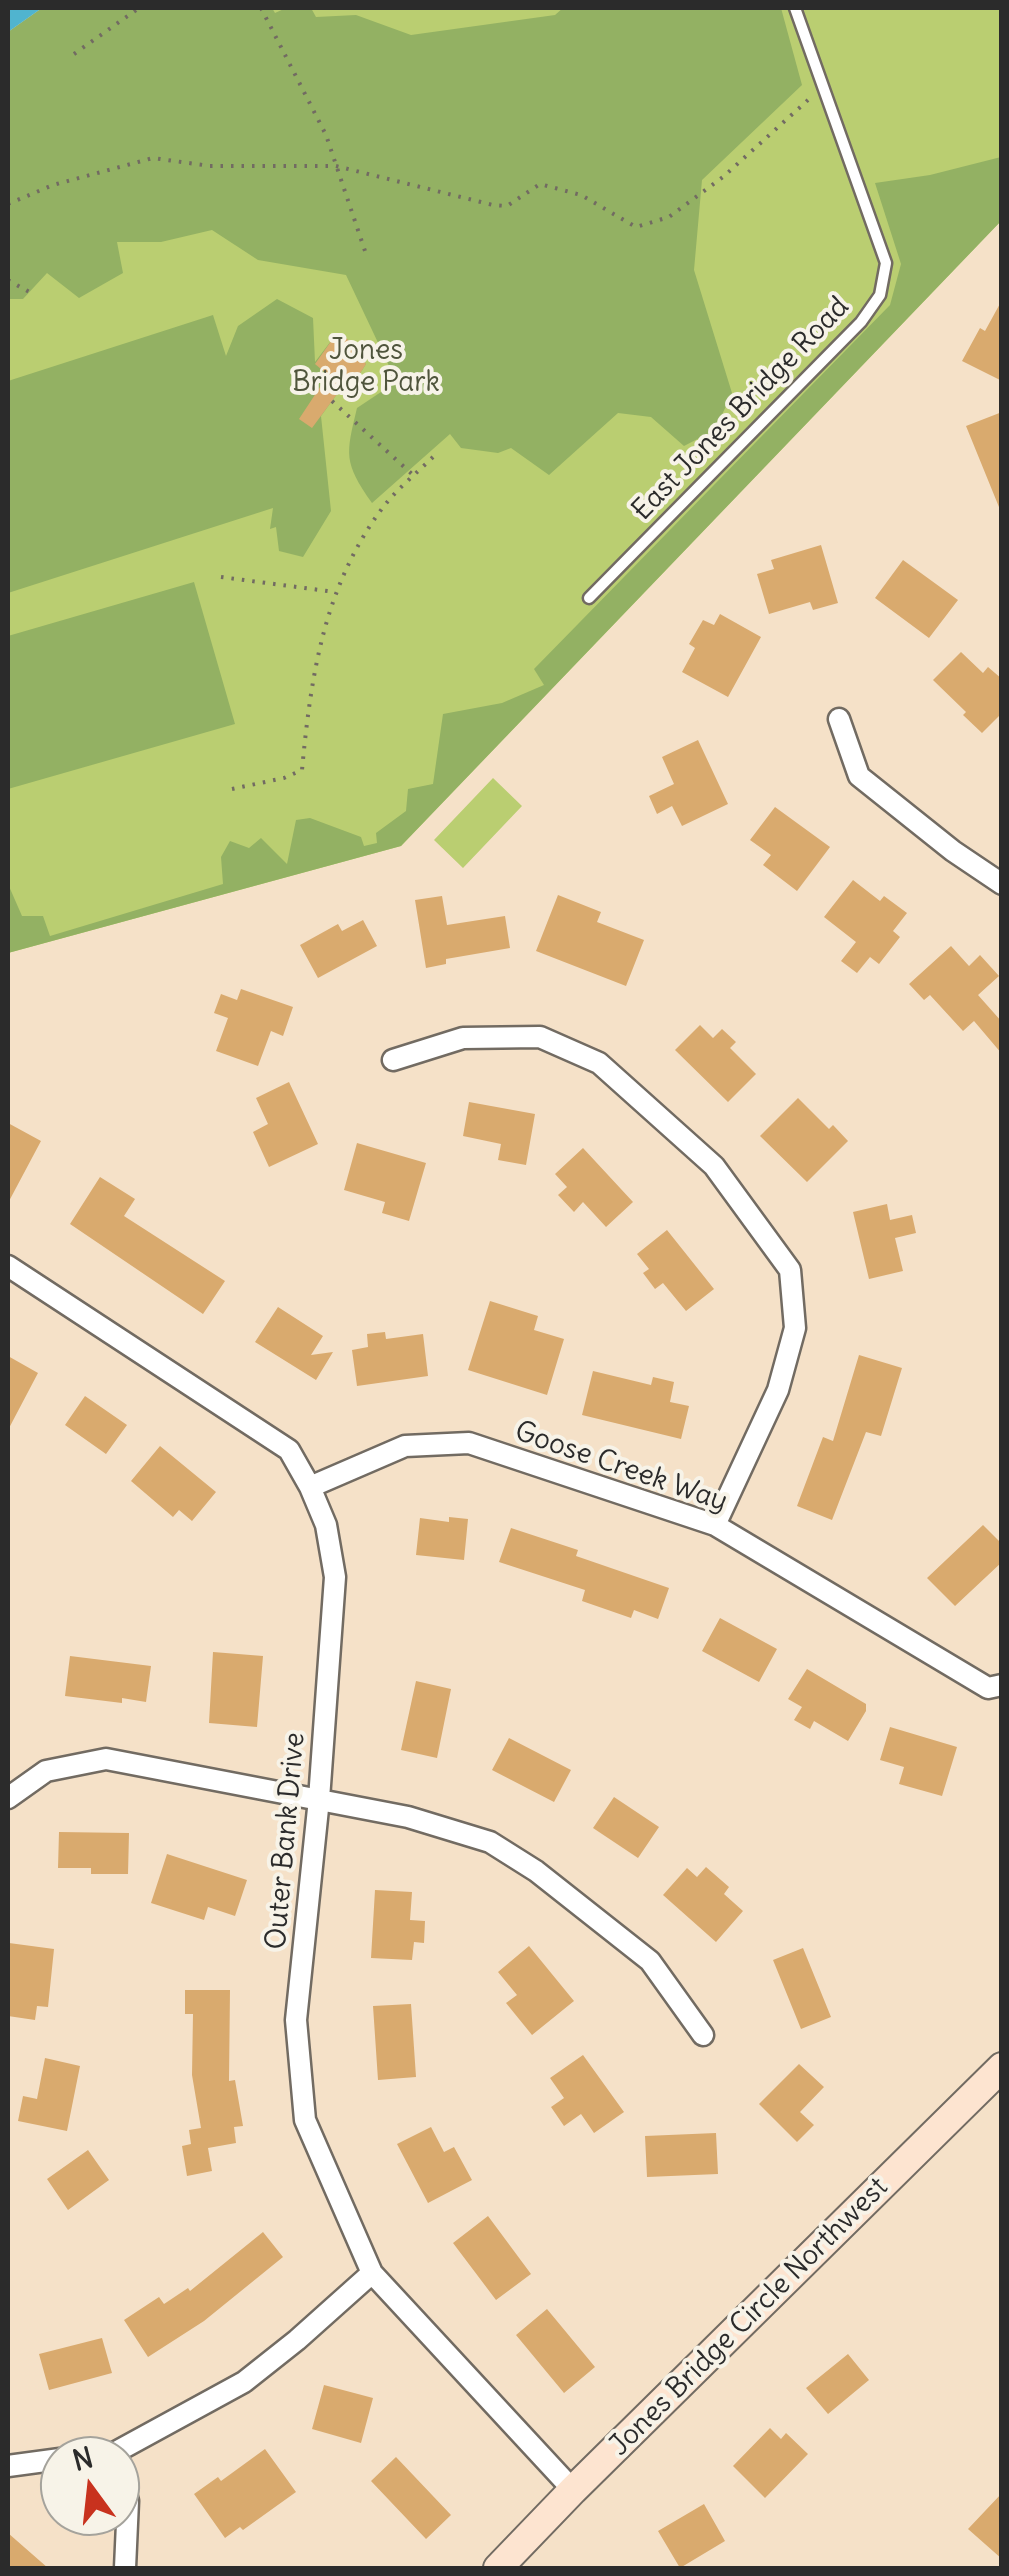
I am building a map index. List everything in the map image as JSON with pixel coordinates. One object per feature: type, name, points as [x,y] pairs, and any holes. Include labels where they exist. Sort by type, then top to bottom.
[{"type":"street","points":[[839,719],[858,776],[1002,884]]},
{"type":"street","points":[[393,1060],[463,1038],[540,1037],[599,1063],[714,1166],[790,1270],[795,1328],[778,1390],[715,1526]]},
{"type":"street","name":"Outer Bank Drive","points":[[8,1266],[289,1450],[310,1486],[326,1525],[335,1577],[319,1799],[296,2020],[304,2120],[372,2273],[572,2490]]},
{"type":"street","name":"Goose Creek Way","points":[[310,1486],[405,1446],[469,1443],[715,1526],[988,1688],[1002,1685]]},
{"type":"street","points":[[8,1798],[46,1771],[106,1759],[408,1817],[490,1842],[536,1870],[650,1961],[703,2035]]},
{"type":"street","name":"Jones Bridge Circle Northwest","points":[[498,2568],[572,2490],[1002,2067]]},
{"type":"street","points":[[140,2446],[244,2382],[372,2273]]},
{"type":"street","points":[[8,2466],[40,2462]]},
{"type":"street","points":[[125,2568],[126,2536]]},
{"type":"lane","name":"East Jones Bridge Road","points":[[589,598],[861,322],[880,295],[886,263],[794,8]]},
{"type":"path","points":[[74,54],[139,8]]},
{"type":"path","points":[[262,8],[326,135],[366,254]]},
{"type":"path","points":[[8,204],[53,185],[153,158],[210,166],[336,166],[492,205],[507,206],[540,184],[581,195],[636,227],[669,217],[723,177],[823,87]]},
{"type":"path","points":[[8,280],[32,293]]},
{"type":"path","points":[[332,402],[414,476]]},
{"type":"path","points":[[232,788],[284,778],[302,770],[316,658],[335,592],[386,503],[434,456]]},
{"type":"path","points":[[221,577],[335,592]]},
{"type":"green space","name":"Jones Bridge Park","points":[[42,8],[1001,8],[1001,221],[401,846],[8,953],[8,32]]},
{"type":"green space","points":[[42,8],[272,8],[275,13],[286,8],[311,8],[316,17],[356,15],[411,35],[555,15],[563,8],[781,8],[802,85],[702,180],[694,270],[732,393],[715,430],[684,446],[651,417],[618,413],[549,475],[511,448],[498,453],[461,448],[450,434],[372,503],[356,477],[349,447],[357,408],[387,388],[390,368],[346,275],[258,260],[212,230],[161,242],[117,242],[123,273],[79,298],[47,273],[23,299],[8,299],[8,32]]},
{"type":"green space","points":[[1001,157],[1001,221],[401,846],[8,953],[8,884],[22,916],[43,916],[50,936],[223,884],[221,857],[230,841],[249,848],[261,838],[287,864],[296,820],[310,818],[361,837],[364,846],[377,843],[376,833],[406,811],[408,789],[433,784],[443,714],[502,703],[544,685],[534,669],[890,305],[901,264],[875,183],[930,175]]},
{"type":"green space","points":[[277,299],[313,318],[315,362],[334,337],[342,335],[365,353],[366,364],[350,389],[342,387],[321,416],[331,511],[303,557],[279,551],[276,527],[270,529],[273,508],[8,593],[8,381],[213,315],[226,356],[238,326]]},
{"type":"green space","points":[[194,582],[235,724],[8,789],[8,636]]},
{"type":"green space","points":[[493,778],[522,806],[463,868],[434,840]]},
{"type":"water","points":[[8,8],[42,8],[8,32]]},
{"type":"building","points":[[1002,300],[1002,381],[962,361],[980,328],[985,331]]},
{"type":"building","points":[[342,335],[365,353],[366,364],[350,389],[343,386],[312,428],[299,419],[328,375],[315,364],[334,337],[339,339]]},
{"type":"building","points":[[1002,412],[1002,512],[1001,512],[966,426]]},
{"type":"building","points":[[821,545],[838,603],[813,610],[810,602],[769,614],[757,574],[774,569],[771,560]]},
{"type":"building","points":[[903,560],[958,600],[929,638],[875,598]]},
{"type":"building","points":[[720,614],[761,637],[728,697],[682,672],[695,648],[689,644],[703,620],[714,625]]},
{"type":"building","points":[[961,652],[983,673],[988,667],[1002,679],[1002,713],[982,733],[933,680]]},
{"type":"building","points":[[698,740],[728,804],[682,826],[672,806],[657,814],[649,796],[674,784],[662,757]]},
{"type":"building","points":[[775,807],[830,847],[797,891],[763,865],[771,855],[750,840]]},
{"type":"building","points":[[853,880],[880,901],[884,896],[907,913],[893,931],[900,937],[879,964],[870,957],[857,973],[841,961],[856,942],[824,917]]},
{"type":"building","points":[[558,895],[601,912],[597,922],[644,940],[626,986],[536,951]]},
{"type":"building","points":[[442,896],[447,925],[505,916],[510,948],[446,959],[446,964],[426,968],[415,900]]},
{"type":"building","points":[[363,920],[377,946],[318,978],[300,945],[338,924],[342,931]]},
{"type":"building","points":[[951,946],[969,966],[980,955],[999,976],[978,995],[1002,1022],[1002,1054],[974,1021],[963,1031],[930,995],[924,1000],[909,984]]},
{"type":"building","points":[[241,989],[293,1007],[283,1036],[271,1031],[258,1066],[216,1051],[228,1018],[214,1013],[221,994],[237,1000]]},
{"type":"building","points":[[700,1025],[713,1038],[722,1029],[736,1042],[730,1048],[756,1074],[728,1102],[675,1050]]},
{"type":"building","points":[[289,1082],[318,1144],[269,1167],[253,1132],[268,1124],[256,1098]]},
{"type":"building","points":[[798,1098],[829,1129],[833,1125],[848,1141],[807,1182],[760,1136]]},
{"type":"building","points":[[469,1102],[535,1114],[526,1165],[498,1160],[501,1144],[463,1136]]},
{"type":"building","points":[[8,1123],[41,1141],[8,1203]]},
{"type":"building","points":[[357,1143],[426,1163],[409,1221],[382,1213],[385,1202],[344,1190]]},
{"type":"building","points":[[583,1148],[633,1202],[606,1227],[583,1202],[574,1212],[558,1195],[567,1187],[555,1174]]},
{"type":"building","points":[[100,1177],[135,1199],[124,1216],[225,1281],[203,1314],[70,1224]]},
{"type":"building","points":[[887,1204],[890,1220],[912,1215],[916,1233],[895,1238],[903,1271],[869,1279],[853,1212]]},
{"type":"building","points":[[667,1230],[714,1289],[686,1311],[663,1283],[655,1289],[643,1273],[649,1269],[637,1254]]},
{"type":"building","points":[[490,1301],[538,1316],[534,1330],[564,1339],[547,1395],[468,1370]]},
{"type":"building","points":[[278,1307],[323,1336],[311,1355],[333,1352],[316,1380],[255,1342]]},
{"type":"building","points":[[385,1332],[386,1339],[423,1334],[428,1376],[357,1386],[352,1350],[368,1347],[367,1334]]},
{"type":"building","points":[[859,1355],[902,1368],[881,1436],[866,1432],[832,1520],[797,1506],[823,1437],[833,1441]]},
{"type":"building","points":[[8,1356],[38,1373],[8,1430]]},
{"type":"building","points":[[593,1371],[651,1385],[653,1377],[674,1382],[670,1402],[689,1406],[681,1439],[582,1415]]},
{"type":"building","points":[[85,1396],[127,1425],[106,1454],[65,1425]]},
{"type":"building","points":[[160,1446],[216,1492],[192,1521],[179,1510],[173,1517],[131,1481]]},
{"type":"building","points":[[449,1517],[468,1519],[464,1560],[416,1555],[420,1518],[449,1522]]},
{"type":"building","points":[[983,1525],[1002,1544],[1002,1562],[955,1606],[927,1578]]},
{"type":"building","points":[[511,1528],[578,1550],[576,1556],[669,1588],[658,1619],[634,1610],[631,1618],[582,1601],[585,1590],[499,1562]]},
{"type":"building","points":[[720,1618],[777,1649],[759,1682],[702,1651]]},
{"type":"building","points":[[213,1652],[263,1656],[257,1727],[209,1723]]},
{"type":"building","points":[[70,1656],[151,1666],[146,1702],[65,1696]]},
{"type":"building","points":[[807,1669],[866,1704],[866,1711],[848,1741],[814,1721],[810,1729],[794,1720],[802,1707],[788,1699]]},
{"type":"building","points":[[416,1681],[451,1689],[437,1758],[401,1750]]},
{"type":"building","points":[[890,1727],[957,1747],[942,1796],[899,1784],[904,1767],[880,1760]]},
{"type":"building","points":[[509,1738],[571,1770],[554,1802],[492,1770]]},
{"type":"building","points":[[614,1797],[659,1827],[638,1858],[593,1828]]},
{"type":"building","points":[[59,1832],[129,1833],[128,1874],[91,1874],[91,1868],[58,1868]]},
{"type":"building","points":[[167,1854],[247,1880],[235,1916],[208,1907],[204,1920],[151,1903]]},
{"type":"building","points":[[706,1867],[729,1887],[724,1894],[743,1911],[716,1942],[663,1895],[687,1868],[697,1877]]},
{"type":"building","points":[[375,1890],[412,1892],[410,1920],[425,1921],[424,1943],[414,1942],[412,1960],[371,1958]]},
{"type":"building","points":[[9,1943],[54,1949],[48,2007],[37,2006],[35,2020],[8,2016]]},
{"type":"building","points":[[529,1946],[574,2001],[532,2035],[506,2003],[517,1995],[498,1972]]},
{"type":"building","points":[[803,1948],[831,2017],[801,2029],[773,1960]]},
{"type":"building","points":[[185,1990],[230,1990],[229,2081],[235,2080],[243,2126],[234,2127],[236,2143],[208,2148],[212,2171],[187,2176],[182,2146],[191,2144],[189,2130],[201,2128],[192,2075],[193,2014],[185,2014]]},
{"type":"building","points":[[411,2004],[416,2077],[378,2080],[373,2006]]},
{"type":"building","points":[[583,2055],[624,2112],[594,2133],[581,2114],[564,2126],[551,2107],[564,2098],[550,2078]]},
{"type":"building","points":[[45,2058],[80,2066],[67,2131],[18,2121],[23,2096],[37,2099]]},
{"type":"building","points":[[799,2064],[824,2087],[800,2112],[814,2125],[797,2142],[759,2104]]},
{"type":"building","points":[[431,2127],[444,2152],[454,2147],[472,2180],[428,2203],[397,2144]]},
{"type":"building","points":[[716,2133],[718,2174],[647,2177],[645,2136]]},
{"type":"building","points":[[88,2150],[109,2180],[68,2210],[47,2179]]},
{"type":"building","points":[[488,2216],[531,2274],[496,2300],[453,2243]]},
{"type":"building","points":[[263,2232],[283,2257],[204,2321],[148,2357],[124,2320],[159,2297],[164,2304],[188,2288],[190,2291]]},
{"type":"building","points":[[547,2309],[595,2367],[564,2393],[516,2335]]},
{"type":"building","points":[[102,2338],[112,2373],[49,2390],[39,2354]]},
{"type":"building","points":[[848,2354],[869,2380],[828,2414],[806,2388]]},
{"type":"building","points":[[324,2385],[373,2398],[361,2443],[312,2429]]},
{"type":"building","points":[[770,2428],[781,2439],[786,2433],[808,2454],[765,2498],[733,2466]]},
{"type":"building","points":[[265,2449],[296,2492],[243,2530],[240,2527],[225,2538],[194,2494],[218,2477],[221,2481]]},
{"type":"building","points":[[396,2457],[451,2515],[426,2539],[371,2481]]},
{"type":"building","points":[[1002,2493],[1002,2559],[968,2529]]},
{"type":"building","points":[[704,2504],[725,2541],[680,2568],[658,2531]]},
{"type":"building","points":[[8,2533],[48,2568],[8,2568]]}]
